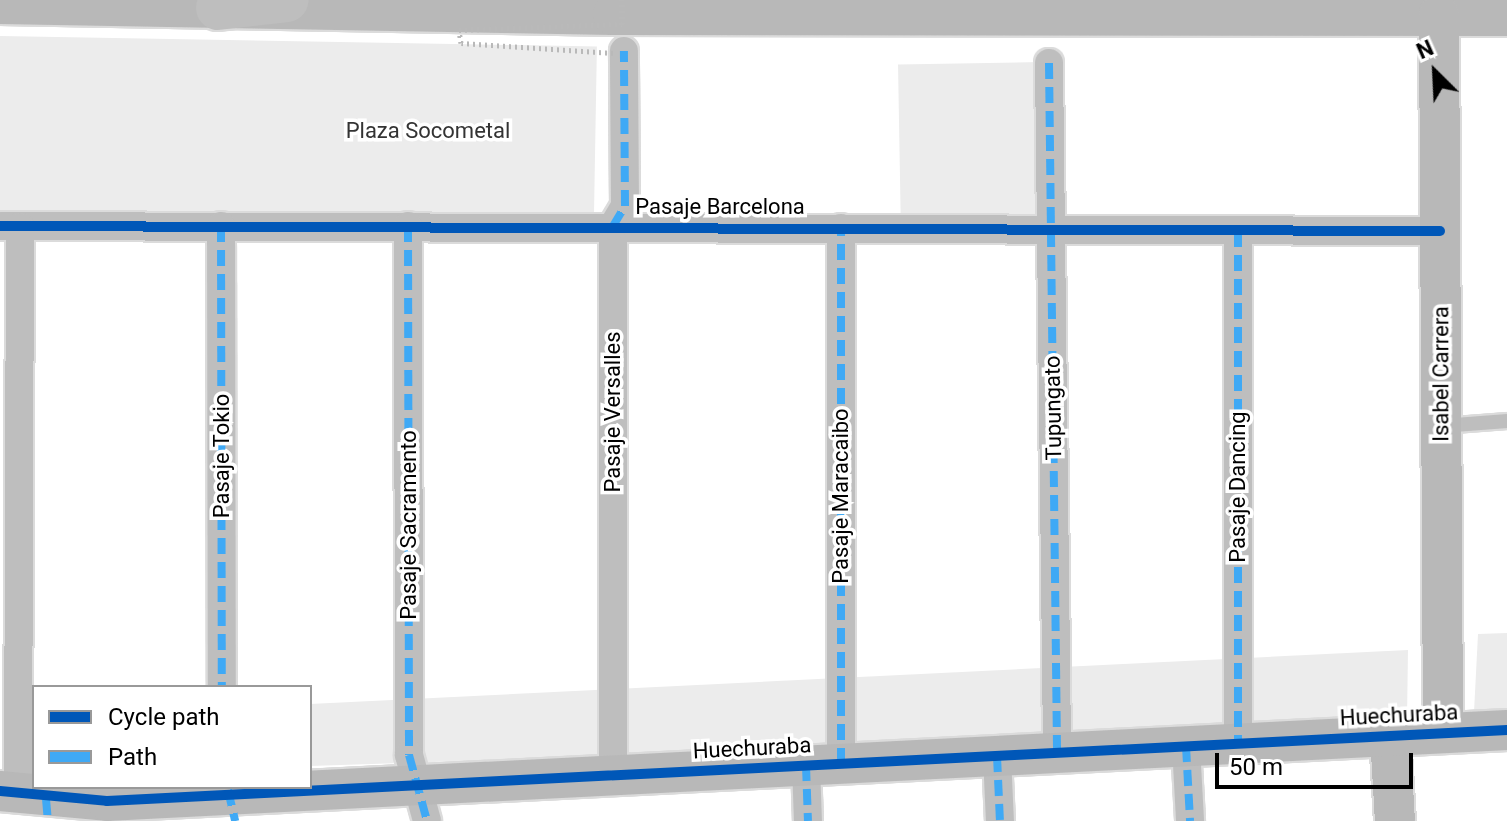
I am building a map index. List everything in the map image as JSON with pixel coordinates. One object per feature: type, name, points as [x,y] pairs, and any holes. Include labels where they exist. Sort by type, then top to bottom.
[{"type":"highway","points":[[218,8],[287,0]]},
{"type":"street","points":[[0,4],[1507,16]]},
{"type":"street","name":"Isabel Carrera","points":[[1439,15],[1443,733]]},
{"type":"street","name":"Pasaje Versalles","points":[[613,775],[613,226],[625,206],[618,52]]},
{"type":"street","name":"Tupungato","points":[[1049,63],[1057,752]]},
{"type":"street","points":[[10,226],[28,801]]},
{"type":"street","name":"Pasaje Barcelona","points":[[10,226],[1440,231]]},
{"type":"street","name":"Pasaje Tokio","points":[[221,226],[222,685]]},
{"type":"street","name":"Pasaje Sacramento","points":[[408,226],[409,755],[422,803]]},
{"type":"street","name":"Pasaje Maracaibo","points":[[808,821],[823,764],[841,228]]},
{"type":"street","name":"Pasaje Dancing","points":[[1238,231],[1238,743]]},
{"type":"street","name":"Huechuraba","points":[[28,801],[422,803],[613,775],[1507,730]]},
{"type":"street","points":[[1390,735],[1395,821]]},
{"type":"street","points":[[1186,746],[1190,821]]},
{"type":"street","points":[[997,756],[1000,821]]},
{"type":"lane","points":[[1442,426],[1507,421]]},
{"type":"path","points":[[618,52],[461,43],[459,30],[622,24],[622,0]]},
{"type":"green space","name":"Plaza Socometal","points":[[0,36],[597,46],[594,226],[0,216]]},
{"type":"green space","points":[[1041,62],[1044,220],[901,222],[898,64]]},
{"type":"green space","points":[[1507,633],[1507,710],[1474,712],[1478,634]]},
{"type":"green space","points":[[1408,650],[1407,718],[834,749],[312,766],[312,704]]},
{"type":"marked path","points":[[613,226],[625,206],[624,51]]},
{"type":"marked path","points":[[1049,63],[1057,752]]},
{"type":"marked path","points":[[221,226],[222,685]]},
{"type":"marked path","points":[[408,226],[409,755],[427,821]]},
{"type":"marked path","points":[[841,228],[841,764]]},
{"type":"marked path","points":[[1238,231],[1238,743]]},
{"type":"marked path","points":[[1186,746],[1190,821]]},
{"type":"marked path","points":[[997,756],[1000,821]]},
{"type":"marked path","points":[[806,765],[808,821]]},
{"type":"marked path","points":[[228,790],[235,821]]},
{"type":"marked path","points":[[46,799],[48,821]]},
{"type":"cycle path","points":[[0,226],[1440,231]]},
{"type":"cycle path","points":[[0,791],[107,801],[1507,730]]}]
